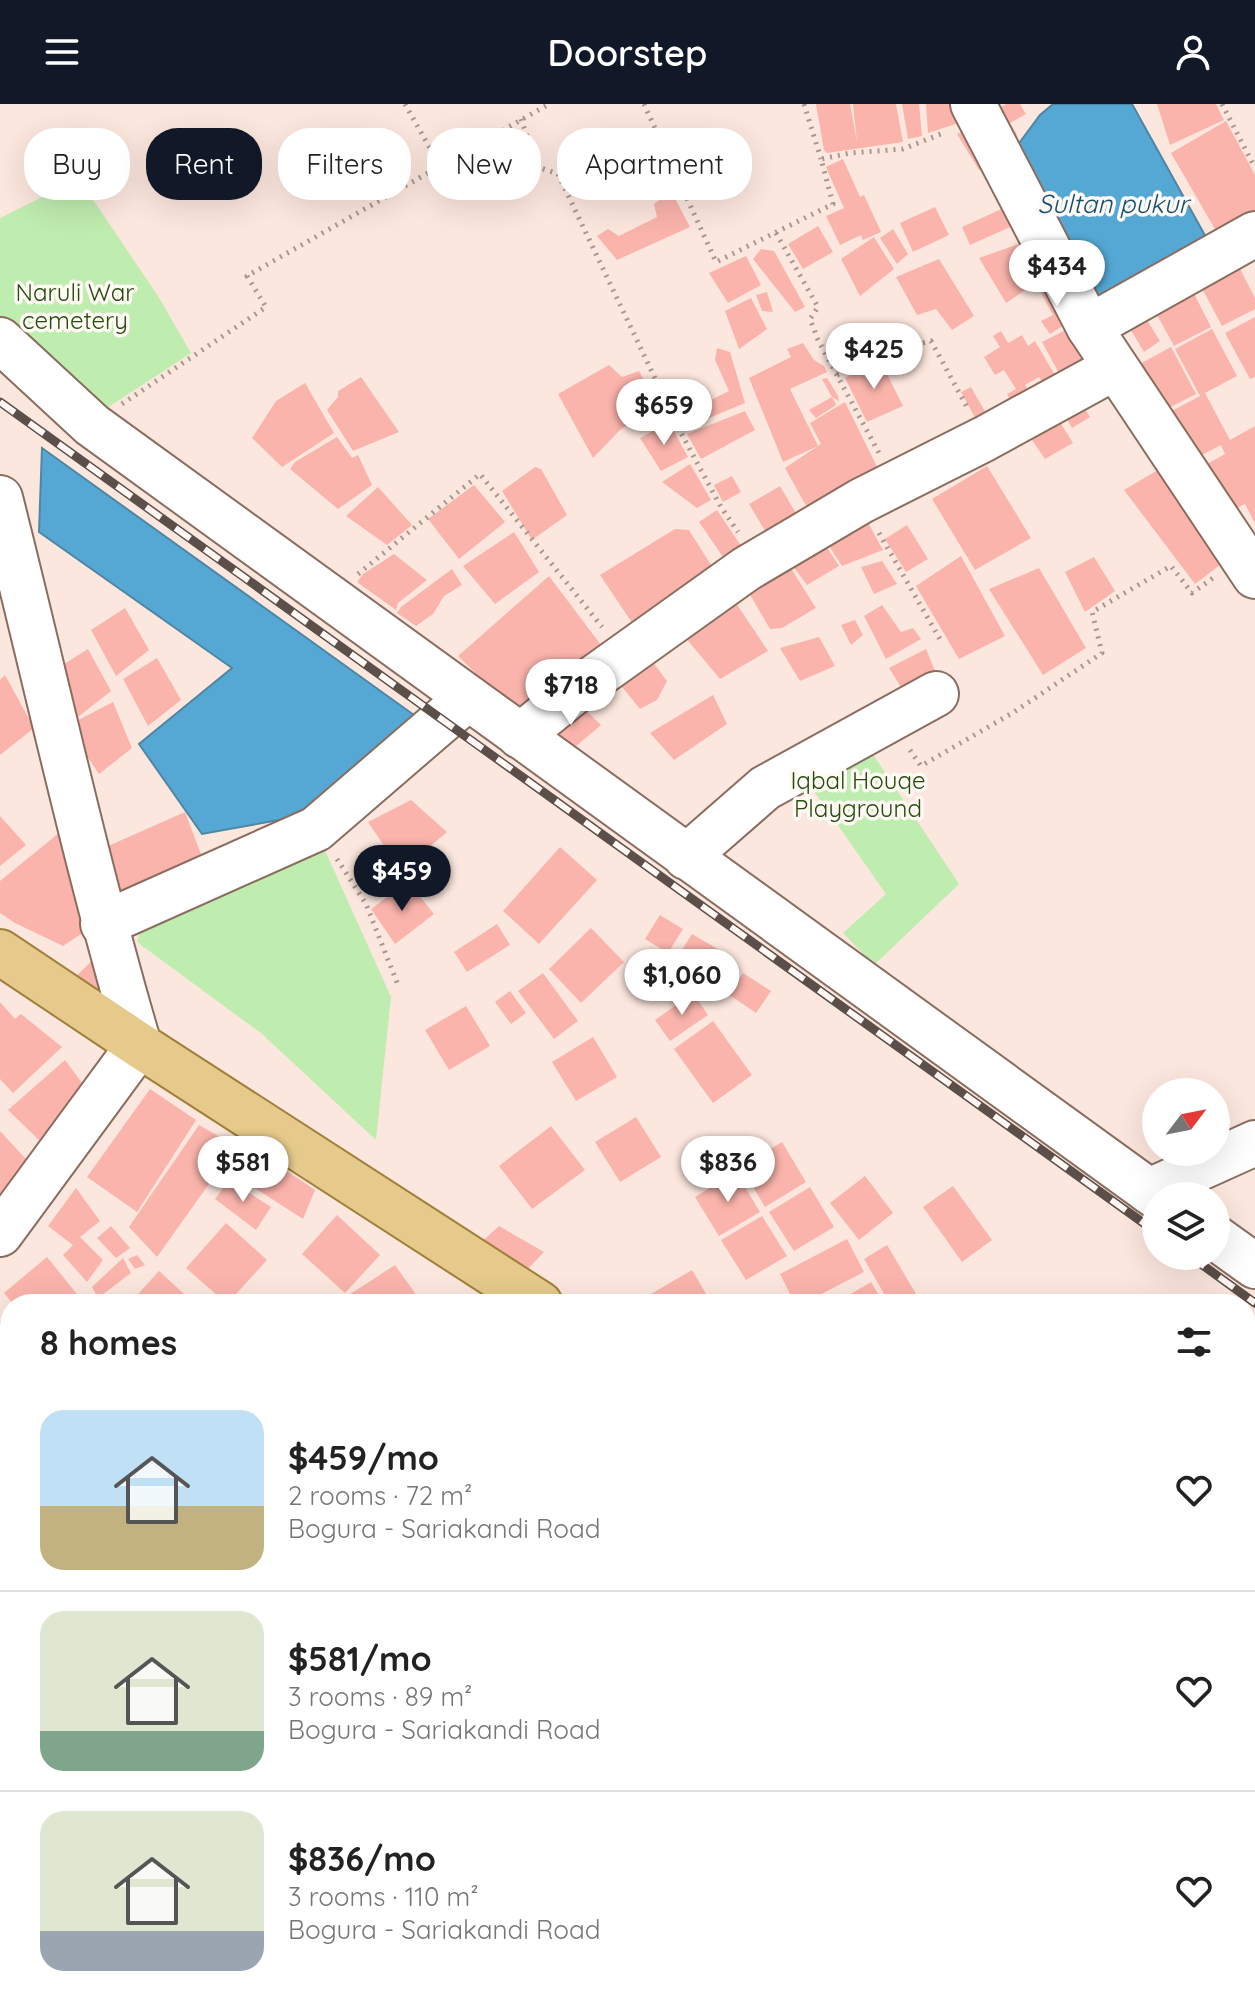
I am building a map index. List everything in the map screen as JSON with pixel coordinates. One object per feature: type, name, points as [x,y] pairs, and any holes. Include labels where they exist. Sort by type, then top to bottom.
[{"type":"main road","points":[[0,952],[525,1294]]},
{"type":"street","points":[[975,108],[1089,327],[1248,566]]},
{"type":"street","points":[[1089,327],[1255,234]]},
{"type":"street","points":[[0,340],[92,425],[1142,1186]]},
{"type":"street","points":[[520,736],[625,655],[760,562],[878,492],[1114,368]]},
{"type":"street","points":[[0,498],[73,789],[103,924],[139,1045],[0,1234]]},
{"type":"street","points":[[686,857],[765,788],[936,694]]},
{"type":"street","points":[[103,924],[316,829],[468,698]]},
{"type":"street","points":[[1175,1182],[1255,1143]]},
{"type":"street","points":[[1230,1248],[1255,1266]]},
{"type":"path","points":[[405,104],[427,143]]},
{"type":"path","points":[[505,128],[549,104]]},
{"type":"path","points":[[644,104],[716,262],[833,204],[804,104]]},
{"type":"path","points":[[1222,104],[1255,168]]},
{"type":"path","points":[[821,159],[850,153],[903,149],[971,122],[975,108]]},
{"type":"path","points":[[521,119],[538,167],[558,174],[681,433],[713,493],[760,562]]},
{"type":"path","points":[[92,425],[266,307],[247,276],[427,173]]},
{"type":"path","points":[[776,233],[818,307],[810,319],[837,375],[878,492],[941,641]]},
{"type":"path","points":[[837,375],[911,339],[918,344],[931,341],[984,439]]},
{"type":"path","points":[[329,598],[480,474],[625,655]]},
{"type":"path","points":[[887,721],[921,766],[1014,712],[1102,653],[1092,612],[1171,566],[1192,593],[1248,566]]},
{"type":"path","points":[[316,829],[366,904],[398,985]]},
{"type":"green space","name":"Naruli War cemetery","points":[[36,200],[93,200],[158,296],[191,353],[87,421],[0,340],[0,218]]},
{"type":"green space","name":"Iqbal Houqe Playground","points":[[868,747],[959,884],[874,965],[843,933],[886,894],[807,781]]},
{"type":"green space","points":[[323,846],[391,997],[376,1140],[262,1034],[137,942],[146,912]]},
{"type":"water","name":"Sultan pukur","points":[[1053,104],[1132,104],[1207,239],[1096,309],[1017,146],[1040,115]]},
{"type":"water","points":[[42,448],[414,715],[312,814],[202,834],[139,744],[232,668],[39,532]]},
{"type":"building","points":[[816,104],[850,104],[857,142],[853,104],[896,104],[903,142],[827,153]]},
{"type":"building","points":[[902,104],[919,104],[922,136],[908,139]]},
{"type":"building","points":[[926,104],[962,104],[968,120],[928,133]]},
{"type":"building","points":[[1006,104],[1020,104],[1026,114],[1010,123],[1017,135],[1000,144],[985,116]]},
{"type":"building","points":[[1157,104],[1216,104],[1224,120],[1170,145]]},
{"type":"building","points":[[1226,121],[1255,175],[1255,212],[1216,231],[1171,153]]},
{"type":"building","points":[[974,124],[996,160],[979,170],[957,134]]},
{"type":"building","points":[[843,159],[860,197],[864,195],[881,232],[863,240],[861,235],[840,245],[826,216],[844,208],[826,167]]},
{"type":"building","points":[[659,200],[676,200],[690,227],[617,260],[597,236],[608,229],[619,236],[657,217],[654,204]]},
{"type":"building","points":[[1017,202],[1026,220],[970,245],[962,227]]},
{"type":"building","points":[[935,207],[949,235],[913,252],[900,223]]},
{"type":"building","points":[[818,226],[833,252],[803,269],[788,244]]},
{"type":"building","points":[[893,229],[908,254],[897,264],[880,238]]},
{"type":"building","points":[[874,237],[894,269],[860,296],[841,259]]},
{"type":"building","points":[[1030,240],[1046,276],[1006,303],[979,258]]},
{"type":"building","points":[[761,249],[774,251],[805,307],[795,312],[753,259]]},
{"type":"building","points":[[746,256],[761,285],[728,303],[709,273]]},
{"type":"building","points":[[939,259],[974,316],[952,330],[936,309],[917,315],[896,277]]},
{"type":"building","points":[[1235,259],[1255,298],[1255,309],[1222,326],[1197,279]]},
{"type":"building","points":[[1187,280],[1211,327],[1174,346],[1149,300]]},
{"type":"building","points":[[1057,281],[1077,317],[1050,334],[1041,321],[1053,315],[1041,293]]},
{"type":"building","points":[[767,292],[773,312],[762,311],[756,295]]},
{"type":"building","points":[[751,298],[767,329],[739,349],[725,311]]},
{"type":"building","points":[[1145,317],[1160,341],[1144,352],[1129,327]]},
{"type":"building","points":[[1255,317],[1255,377],[1250,379],[1225,333]]},
{"type":"building","points":[[1077,324],[1099,361],[1066,386],[1042,342]]},
{"type":"building","points":[[1212,329],[1237,376],[1205,393],[1230,440],[1255,426],[1255,523],[1245,504],[1213,520],[1189,474],[1225,454],[1221,445],[1192,460],[1168,413],[1200,396],[1175,349]]},
{"type":"building","points":[[1001,331],[1008,343],[1022,335],[1028,346],[1035,341],[1062,387],[1050,394],[1039,377],[1025,385],[1034,399],[1016,410],[1007,394],[1016,389],[1004,370],[995,375],[984,357],[1000,347],[993,336]]},
{"type":"building","points":[[803,343],[827,372],[790,389],[818,446],[783,462],[749,378],[791,357],[787,349]]},
{"type":"building","points":[[1171,347],[1196,394],[1159,413],[1134,367]]},
{"type":"building","points":[[717,348],[730,352],[745,403],[685,428],[671,401],[684,396],[691,410],[729,391],[715,360]]},
{"type":"building","points":[[879,358],[903,406],[867,422],[845,378]]},
{"type":"building","points":[[609,365],[622,377],[639,371],[665,418],[656,423],[638,417],[620,430],[593,458],[558,394]]},
{"type":"building","points":[[361,377],[399,432],[353,451],[327,410],[338,397],[338,391]]},
{"type":"building","points":[[827,378],[839,401],[832,397],[822,379]]},
{"type":"building","points":[[305,383],[334,433],[282,467],[252,438],[276,401]]},
{"type":"building","points":[[971,387],[992,424],[982,430],[961,392]]},
{"type":"building","points":[[1075,393],[1090,417],[1072,428],[1058,404]]},
{"type":"building","points":[[832,397],[836,405],[816,418],[809,410]]},
{"type":"building","points":[[845,402],[885,483],[814,520],[785,468],[821,444],[810,423]]},
{"type":"building","points":[[1051,408],[1073,443],[1045,459],[1021,424]]},
{"type":"building","points":[[745,411],[755,430],[701,459],[687,434]]},
{"type":"building","points":[[669,422],[688,457],[661,471],[640,438]]},
{"type":"building","points":[[337,437],[352,458],[358,455],[372,485],[338,509],[290,469],[295,462]]},
{"type":"building","points":[[1173,461],[1229,558],[1195,584],[1124,490]]},
{"type":"building","points":[[690,464],[711,500],[697,508],[662,482]]},
{"type":"building","points":[[987,466],[1031,538],[975,570],[932,499]]},
{"type":"building","points":[[535,467],[541,469],[567,515],[532,540],[502,491]]},
{"type":"building","points":[[732,476],[741,492],[723,502],[714,485]]},
{"type":"building","points":[[474,485],[505,522],[459,559],[428,519]]},
{"type":"building","points":[[780,486],[801,522],[770,539],[749,504]]},
{"type":"building","points":[[378,487],[412,525],[387,545],[346,516]]},
{"type":"building","points":[[860,508],[883,550],[842,566],[818,529]]},
{"type":"building","points":[[717,510],[741,546],[723,557],[699,522]]},
{"type":"building","points":[[907,525],[928,559],[906,572],[885,539]]},
{"type":"building","points":[[675,529],[689,530],[716,573],[637,630],[600,575]]},
{"type":"building","points":[[514,532],[539,572],[495,604],[463,566]]},
{"type":"building","points":[[817,532],[839,566],[807,585],[784,554]]},
{"type":"building","points":[[394,554],[427,580],[398,603],[396,610],[357,582],[363,574]]},
{"type":"building","points":[[961,556],[1005,636],[959,659],[916,586]]},
{"type":"building","points":[[1094,557],[1115,591],[1085,612],[1065,572]]},
{"type":"building","points":[[882,561],[897,584],[874,594],[861,567]]},
{"type":"building","points":[[787,562],[816,608],[782,628],[770,629],[745,586]]},
{"type":"building","points":[[1039,568],[1086,648],[1043,675],[989,589]]},
{"type":"building","points":[[452,569],[462,585],[444,596],[433,614],[416,626],[397,613],[401,607]]},
{"type":"building","points":[[549,576],[601,645],[522,718],[458,656]]},
{"type":"building","points":[[732,597],[768,651],[720,679],[679,630]]},
{"type":"building","points":[[882,605],[901,632],[913,628],[921,639],[886,659],[864,616]]},
{"type":"building","points":[[125,608],[149,650],[116,676],[91,630]]},
{"type":"building","points":[[855,620],[863,635],[851,645],[841,625]]},
{"type":"building","points":[[819,637],[835,666],[800,681],[780,648]]},
{"type":"building","points":[[88,649],[111,691],[78,717],[53,671]]},
{"type":"building","points":[[643,649],[667,681],[657,700],[640,709],[610,672]]},
{"type":"building","points":[[926,649],[939,681],[909,700],[889,668]]},
{"type":"building","points":[[157,658],[181,700],[148,726],[123,679]]},
{"type":"building","points":[[5,675],[34,728],[0,755],[0,680]]},
{"type":"building","points":[[713,695],[727,724],[674,760],[650,733]]},
{"type":"building","points":[[113,702],[132,748],[99,774],[67,726]]},
{"type":"building","points":[[577,702],[601,725],[568,753],[540,727]]},
{"type":"building","points":[[411,800],[447,832],[401,871],[368,822]]},
{"type":"building","points":[[185,812],[207,870],[105,916],[90,854]]},
{"type":"building","points":[[0,816],[26,845],[0,866]]},
{"type":"building","points":[[59,833],[93,926],[63,946],[0,913],[0,881]]},
{"type":"building","points":[[560,847],[597,880],[539,944],[503,911]]},
{"type":"building","points":[[408,882],[434,914],[395,944],[371,909]]},
{"type":"building","points":[[660,915],[683,929],[668,953],[645,939]]},
{"type":"building","points":[[497,924],[510,945],[467,972],[454,952]]},
{"type":"building","points":[[591,928],[624,962],[581,1003],[549,969]]},
{"type":"building","points":[[692,934],[728,955],[716,975],[680,953]]},
{"type":"building","points":[[103,950],[114,1005],[68,984]]},
{"type":"building","points":[[543,973],[578,1021],[554,1039],[518,991]]},
{"type":"building","points":[[743,973],[771,991],[756,1013],[728,994]]},
{"type":"building","points":[[510,991],[526,1013],[511,1024],[495,1002]]},
{"type":"building","points":[[693,993],[708,1015],[670,1041],[655,1020]]},
{"type":"building","points":[[0,1002],[15,1019],[21,1014],[62,1047],[13,1093],[0,1079]]},
{"type":"building","points":[[466,1006],[490,1046],[449,1070],[425,1030]]},
{"type":"building","points":[[713,1021],[752,1075],[713,1103],[674,1049]]},
{"type":"building","points":[[593,1037],[617,1077],[576,1101],[552,1062]]},
{"type":"building","points":[[65,1060],[88,1091],[45,1146],[8,1110]]},
{"type":"building","points":[[150,1089],[196,1120],[137,1212],[87,1177]]},
{"type":"building","points":[[636,1117],[661,1157],[620,1182],[595,1142]]},
{"type":"building","points":[[199,1125],[236,1146],[157,1257],[129,1227]]},
{"type":"building","points":[[551,1126],[585,1170],[532,1209],[499,1166]]},
{"type":"building","points":[[0,1131],[37,1171],[0,1212]]},
{"type":"building","points":[[243,1141],[315,1190],[303,1219],[230,1172]]},
{"type":"building","points":[[782,1142],[806,1182],[765,1207],[741,1167]]},
{"type":"building","points":[[736,1172],[760,1212],[719,1236],[695,1197]]},
{"type":"building","points":[[865,1176],[893,1213],[859,1240],[830,1203]]},
{"type":"building","points":[[229,1180],[271,1207],[256,1230],[215,1199]]},
{"type":"building","points":[[953,1186],[992,1240],[962,1262],[923,1207]]},
{"type":"building","points":[[810,1187],[834,1227],[794,1251],[769,1212]]},
{"type":"building","points":[[76,1188],[100,1221],[80,1237],[103,1260],[87,1282],[63,1255],[73,1245],[48,1226]]},
{"type":"building","points":[[337,1215],[380,1255],[345,1293],[302,1254]]},
{"type":"building","points":[[762,1216],[787,1256],[746,1280],[721,1240]]},
{"type":"building","points":[[226,1223],[267,1260],[236,1294],[216,1294],[186,1268]]},
{"type":"building","points":[[111,1226],[130,1248],[116,1258],[97,1238]]},
{"type":"building","points":[[499,1226],[544,1252],[523,1274],[477,1246]]},
{"type":"building","points":[[847,1239],[864,1272],[821,1294],[790,1294],[780,1274]]},
{"type":"building","points":[[887,1245],[916,1294],[884,1294],[864,1259]]},
{"type":"building","points":[[137,1255],[145,1265],[135,1269],[128,1259]]},
{"type":"building","points":[[47,1257],[77,1294],[5,1294]]},
{"type":"building","points":[[123,1258],[131,1273],[103,1294],[96,1294],[92,1287]]},
{"type":"building","points":[[395,1265],[416,1294],[350,1294]]},
{"type":"building","points":[[692,1270],[706,1294],[651,1294]]},
{"type":"building","points":[[159,1271],[184,1294],[138,1294]]},
{"type":"building","points":[[871,1282],[878,1294],[851,1294]]},
{"type":"railway","points":[[0,402],[1142,1222]]},
{"type":"railway","points":[[1209,1270],[1243,1294]]}]
